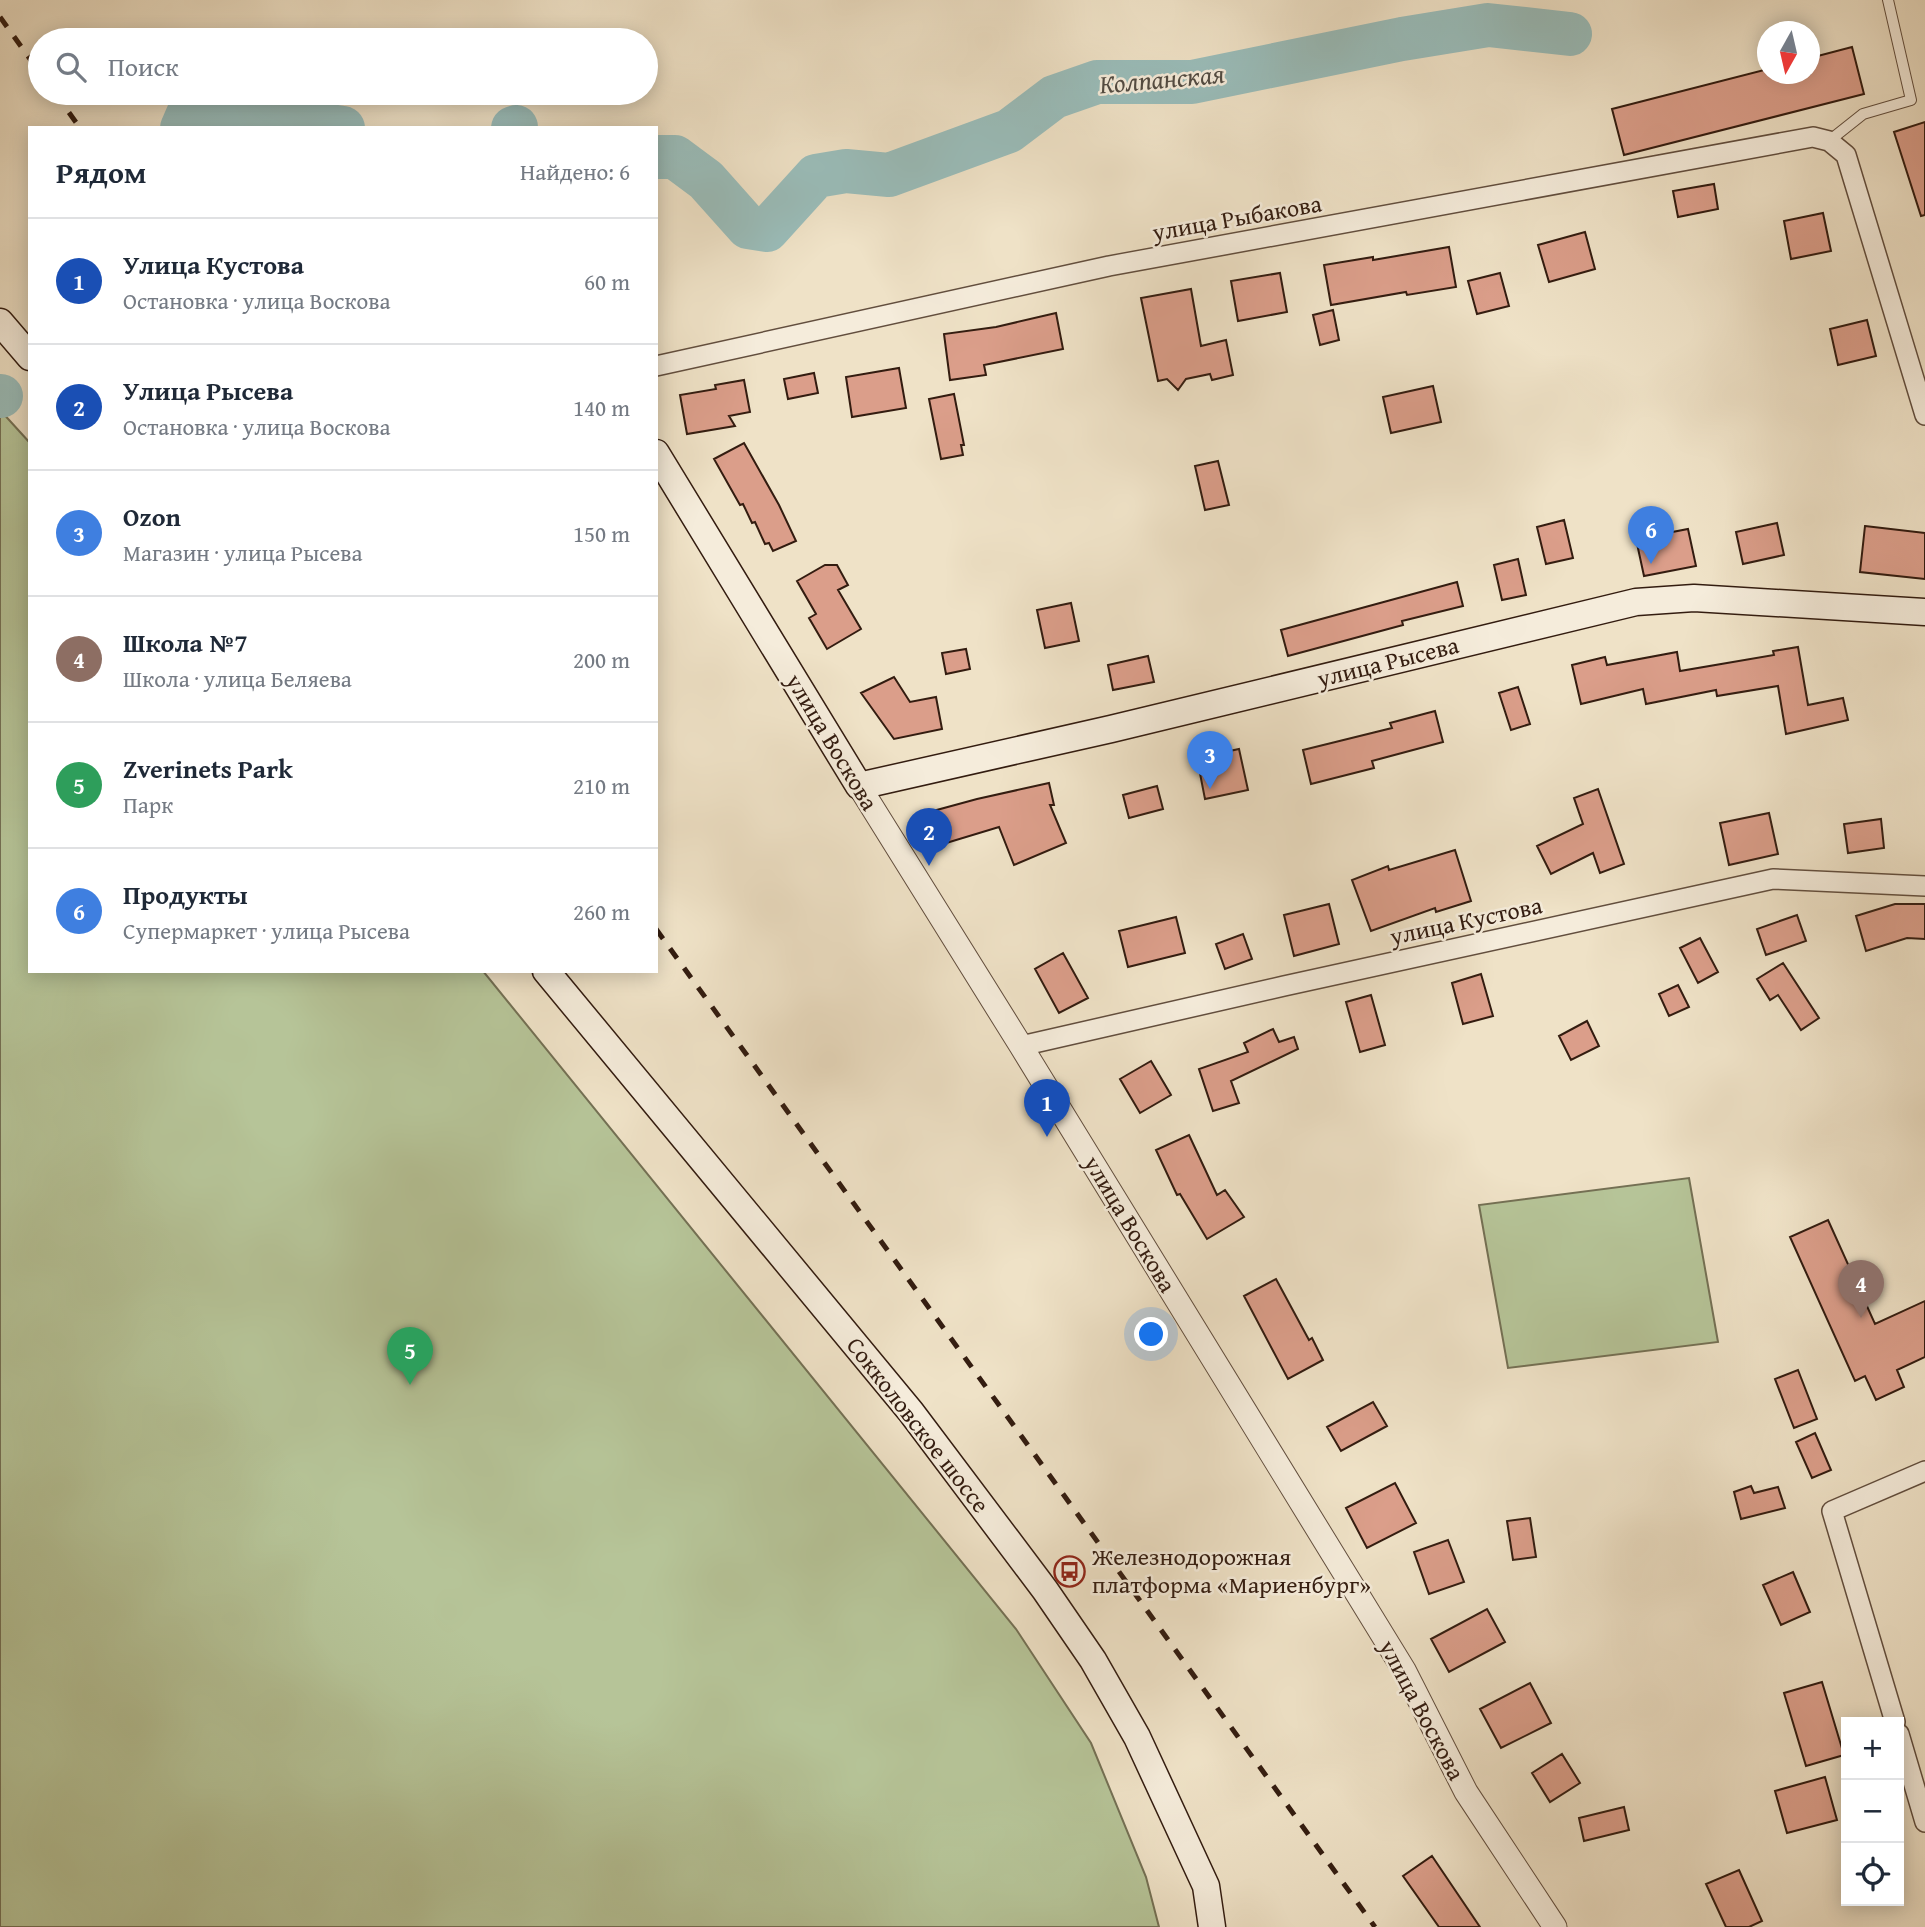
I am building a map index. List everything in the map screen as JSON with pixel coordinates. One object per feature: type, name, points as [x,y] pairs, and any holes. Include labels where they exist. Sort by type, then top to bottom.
[{"type":"main road","points":[[0,322],[28,355]]},
{"type":"main road","name":"улица Воскова","points":[[658,456],[859,786]]},
{"type":"main road","name":"улица Рысева","points":[[859,786],[1111,729],[1636,602],[1694,598],[1925,612]]},
{"type":"main road","name":"Сокколовское шоссе","points":[[547,973],[911,1412],[1045,1590],[1093,1660],[1137,1737],[1206,1886],[1212,1927]]},
{"type":"street","name":"улица Рыбакова","points":[[658,366],[1109,266],[1813,137],[1829,141]]},
{"type":"street","points":[[1829,141],[1846,155],[1925,415]]},
{"type":"street","name":"улица Воскова","points":[[859,786],[1404,1670],[1466,1792],[1555,1927]]},
{"type":"street","name":"улица Кустова","points":[[1021,1046],[1773,879],[1925,886]]},
{"type":"street","points":[[1894,1717],[1832,1511],[1925,1471]]},
{"type":"street","points":[[1904,1751],[1925,1822]]},
{"type":"lane","points":[[1829,141],[1863,114],[1911,100],[1888,0]]},
{"type":"green space","points":[[0,410],[28,441],[28,973],[485,973],[1016,1629],[1091,1743],[1146,1877],[1159,1927],[0,1927]]},
{"type":"green space","points":[[1689,1178],[1718,1342],[1508,1368],[1479,1205]]},
{"type":"building","points":[[1852,47],[1864,94],[1624,155],[1612,109],[1757,72],[1757,84],[1820,84],[1820,55]]},
{"type":"building","points":[[1925,122],[1925,215],[1921,216],[1894,132]]},
{"type":"building","points":[[1714,184],[1718,209],[1678,217],[1673,191]]},
{"type":"building","points":[[1823,213],[1831,251],[1791,259],[1784,221]]},
{"type":"building","points":[[1585,232],[1595,269],[1549,282],[1538,245]]},
{"type":"building","points":[[1449,247],[1456,287],[1407,295],[1406,292],[1331,305],[1324,265]]},
{"type":"building","points":[[1280,273],[1287,312],[1238,321],[1231,281]]},
{"type":"building","points":[[1500,273],[1509,306],[1477,314],[1468,281]]},
{"type":"building","points":[[1191,289],[1201,346],[1226,340],[1233,375],[1212,380],[1210,374],[1186,379],[1178,390],[1167,379],[1158,381],[1141,298]]},
{"type":"building","points":[[1333,310],[1339,340],[1320,345],[1313,315]]},
{"type":"building","points":[[1056,313],[1063,349],[984,365],[986,375],[950,380],[944,334],[996,327]]},
{"type":"building","points":[[1867,320],[1876,356],[1838,365],[1830,329]]},
{"type":"building","points":[[899,368],[906,408],[852,417],[846,377]]},
{"type":"building","points":[[814,373],[818,393],[788,399],[784,379]]},
{"type":"building","points":[[744,380],[750,412],[729,416],[735,426],[687,434],[680,395],[716,389],[715,385]]},
{"type":"building","points":[[1433,386],[1441,422],[1391,433],[1383,397]]},
{"type":"building","points":[[954,394],[964,445],[961,445],[963,455],[941,459],[929,399]]},
{"type":"building","points":[[744,443],[796,541],[773,551],[769,543],[765,544],[755,522],[752,523],[743,504],[740,505],[714,459]]},
{"type":"building","points":[[1218,461],[1229,505],[1205,510],[1195,466]]},
{"type":"building","points":[[1564,520],[1573,558],[1546,564],[1537,527]]},
{"type":"building","points":[[1777,523],[1784,555],[1743,564],[1736,532]]},
{"type":"building","points":[[1865,526],[1925,533],[1925,579],[1860,572]]},
{"type":"building","points":[[1688,529],[1696,566],[1644,576],[1636,539]]},
{"type":"building","points":[[1518,559],[1526,595],[1502,600],[1494,565]]},
{"type":"building","points":[[825,565],[837,565],[848,585],[838,590],[861,629],[827,649],[809,618],[816,614],[797,581]]},
{"type":"building","points":[[1457,582],[1463,606],[1402,621],[1403,625],[1288,656],[1281,630]]},
{"type":"building","points":[[1071,603],[1079,641],[1045,648],[1037,610]]},
{"type":"building","points":[[1798,647],[1808,705],[1843,698],[1848,720],[1786,734],[1778,686],[1717,696],[1716,690],[1646,704],[1643,689],[1581,704],[1572,665],[1605,657],[1607,665],[1677,652],[1680,671],[1774,655],[1773,651]]},
{"type":"building","points":[[966,649],[970,669],[946,674],[942,653]]},
{"type":"building","points":[[1148,656],[1154,682],[1113,690],[1108,665]]},
{"type":"building","points":[[894,677],[910,702],[936,697],[942,729],[894,739],[861,693]]},
{"type":"building","points":[[1518,687],[1530,724],[1511,730],[1499,693]]},
{"type":"building","points":[[1435,711],[1443,742],[1372,761],[1374,768],[1311,784],[1303,750],[1392,728],[1390,723]]},
{"type":"building","points":[[1239,749],[1248,790],[1205,799],[1197,758]]},
{"type":"building","points":[[1049,783],[1054,805],[1050,805],[1066,843],[1014,865],[999,827],[943,844],[933,811]]},
{"type":"building","points":[[1157,786],[1163,809],[1129,818],[1123,795]]},
{"type":"building","points":[[1598,789],[1624,864],[1600,873],[1593,853],[1551,874],[1537,846],[1583,824],[1574,798]]},
{"type":"building","points":[[1769,813],[1778,854],[1729,865],[1720,823]]},
{"type":"building","points":[[1881,819],[1884,848],[1848,853],[1844,824]]},
{"type":"building","points":[[1455,850],[1471,901],[1436,912],[1435,908],[1371,931],[1352,880],[1388,866],[1389,870]]},
{"type":"building","points":[[1329,904],[1339,944],[1294,956],[1284,915]]},
{"type":"building","points":[[1895,904],[1925,904],[1925,939],[1907,938],[1866,951],[1856,916]]},
{"type":"building","points":[[1797,915],[1806,941],[1766,955],[1757,929]]},
{"type":"building","points":[[1176,917],[1185,953],[1128,967],[1119,931]]},
{"type":"building","points":[[1243,934],[1252,959],[1225,969],[1216,944]]},
{"type":"building","points":[[1700,938],[1718,972],[1698,983],[1680,948]]},
{"type":"building","points":[[1063,953],[1088,998],[1059,1013],[1035,969]]},
{"type":"building","points":[[1783,963],[1819,1018],[1801,1030],[1778,995],[1770,1000],[1757,979]]},
{"type":"building","points":[[1481,974],[1493,1016],[1463,1024],[1452,983]]},
{"type":"building","points":[[1678,985],[1689,1007],[1669,1016],[1659,994]]},
{"type":"building","points":[[1371,995],[1385,1045],[1360,1052],[1346,1002]]},
{"type":"building","points":[[1587,1021],[1599,1046],[1571,1060],[1559,1036]]},
{"type":"building","points":[[1273,1029],[1279,1042],[1294,1037],[1298,1049],[1231,1081],[1239,1103],[1213,1111],[1199,1069],[1248,1052],[1244,1043]]},
{"type":"building","points":[[1151,1061],[1171,1095],[1140,1113],[1120,1079]]},
{"type":"building","points":[[1189,1135],[1217,1195],[1225,1190],[1244,1217],[1207,1239],[1180,1194],[1177,1195],[1156,1150]]},
{"type":"building","points":[[1828,1220],[1875,1324],[1925,1301],[1925,1357],[1897,1370],[1904,1387],[1876,1400],[1865,1376],[1855,1381],[1790,1237]]},
{"type":"building","points":[[1276,1279],[1323,1360],[1288,1379],[1244,1296]]},
{"type":"building","points":[[1798,1370],[1817,1419],[1794,1428],[1775,1379]]},
{"type":"building","points":[[1373,1402],[1387,1426],[1341,1451],[1327,1427]]},
{"type":"building","points":[[1815,1433],[1831,1470],[1812,1478],[1796,1442]]},
{"type":"building","points":[[1395,1483],[1416,1523],[1367,1548],[1346,1508]]},
{"type":"building","points":[[1751,1486],[1754,1493],[1778,1487],[1785,1508],[1741,1519],[1734,1492]]},
{"type":"building","points":[[1530,1518],[1536,1557],[1513,1560],[1507,1521]]},
{"type":"building","points":[[1448,1540],[1464,1582],[1429,1594],[1414,1552]]},
{"type":"building","points":[[1793,1572],[1810,1612],[1781,1625],[1763,1585]]},
{"type":"building","points":[[1487,1609],[1505,1642],[1449,1672],[1431,1639]]},
{"type":"building","points":[[1822,1682],[1841,1745],[1841,1756],[1806,1766],[1784,1693]]},
{"type":"building","points":[[1530,1683],[1551,1723],[1501,1748],[1480,1709]]},
{"type":"building","points":[[1562,1754],[1580,1783],[1550,1802],[1532,1773]]},
{"type":"building","points":[[1825,1777],[1837,1820],[1787,1833],[1775,1791]]},
{"type":"building","points":[[1624,1807],[1629,1830],[1584,1841],[1579,1818]]},
{"type":"building","points":[[1432,1856],[1480,1927],[1439,1927],[1403,1876]]},
{"type":"building","points":[[1739,1870],[1762,1921],[1749,1927],[1726,1927],[1706,1884]]},
{"type":"waterway","name":"Колпанская","points":[[658,157],[675,157],[706,180],[748,227],[767,230],[816,176],[846,171],[889,175],[1009,131],[1054,97],[1097,82],[1192,82],[1402,39],[1488,25],[1570,34]]},
{"type":"waterway","name":"Колпанская","points":[[183,126],[192,105]]},
{"type":"waterway","name":"Колпанская","points":[[192,105],[330,126]]},
{"type":"railway","points":[[0,17],[28,56]]},
{"type":"railway","points":[[64,105],[79,126]]},
{"type":"railway","points":[[658,932],[1375,1927]]},
{"type":"place","name":"Продукты","points":[[1651,564]]},
{"type":"place","name":"Ozon","points":[[1210,789]]},
{"type":"place","name":"Улица Рысева","points":[[929,866]]},
{"type":"place","name":"Улица Кустова","points":[[1047,1137]]},
{"type":"place","name":"Школа №7","points":[[1861,1318]]},
{"type":"place","name":"Zverinets Park","points":[[410,1385]]},
{"type":"place","name":"Железнодорожная платформа «Мариенбург»","points":[[1069,1571]]}]
